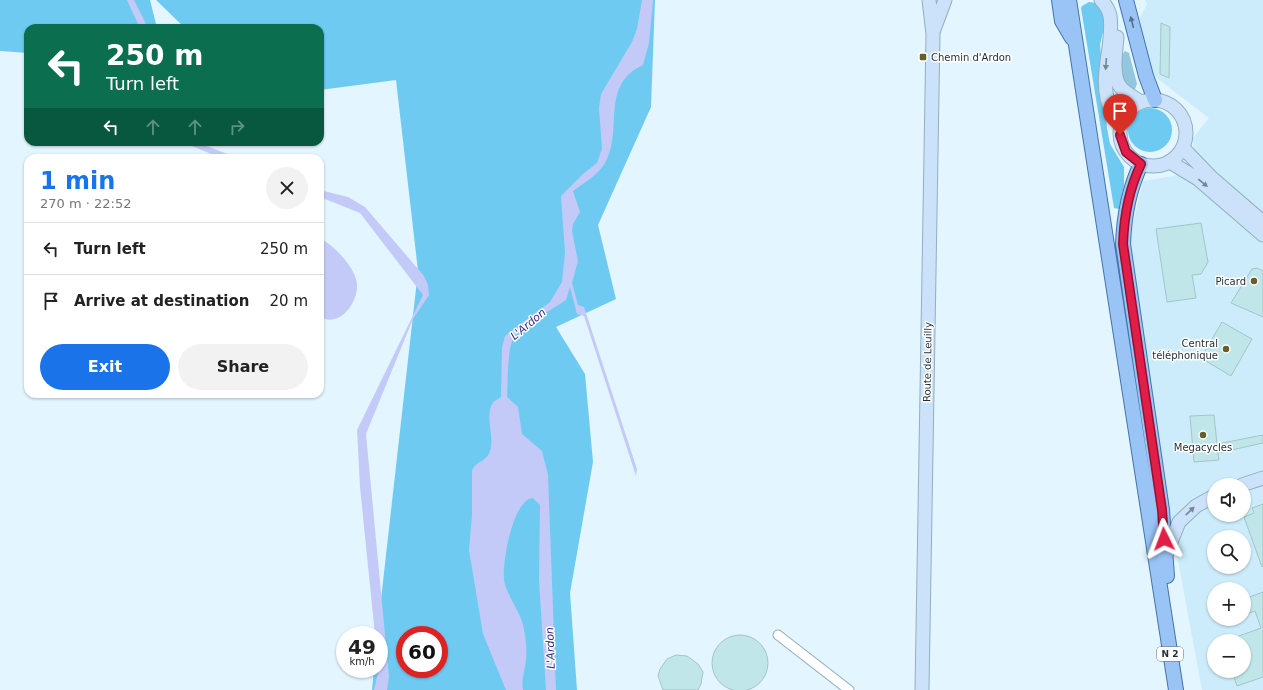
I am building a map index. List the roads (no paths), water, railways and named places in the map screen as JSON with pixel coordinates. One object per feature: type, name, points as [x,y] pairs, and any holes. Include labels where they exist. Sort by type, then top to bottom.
[{"type":"main road","points":[[929,0],[933,34]]},
{"type":"main road","points":[[933,34],[945,0]]},
{"type":"main road","points":[[1059,0],[1067,19]]},
{"type":"main road","points":[[1067,19],[1069,0]]},
{"type":"main road","points":[[1101,0],[1110,14],[1106,63],[1107,98],[1111,110],[1121,126]]},
{"type":"main road","points":[[1111,0],[1117,9],[1116,75],[1119,84],[1127,94],[1148,101],[1170,104],[1181,115],[1187,130],[1183,148],[1170,162],[1156,166],[1141,164],[1126,152],[1120,135],[1121,126],[1125,116],[1132,107],[1148,101]]},
{"type":"main road","points":[[1126,0],[1146,76],[1148,101]]},
{"type":"main road","name":"N 2","points":[[1067,19],[1076,44],[1176,690]]},
{"type":"main road","name":"Route de Leuilly","points":[[922,690],[933,34]]},
{"type":"main road","points":[[1183,148],[1212,178],[1263,222]]},
{"type":"main road","points":[[1170,162],[1194,176],[1263,235]]},
{"type":"main road","points":[[1141,164],[1131,188],[1125,217],[1123,244],[1161,503],[1167,580],[1165,618]]},
{"type":"main road","points":[[1251,482],[1263,478]]},
{"type":"main road","points":[[1165,557],[1179,522],[1196,506],[1207,500]]},
{"type":"street","points":[[778,636],[849,690]]},
{"type":"water","points":[[127,0],[134,0],[146,24],[138,24]]},
{"type":"water","name":"L'Ardon","points":[[642,0],[653,0],[649,43],[643,65],[630,74],[621,84],[617,96],[613,137],[605,163],[595,175],[573,191],[580,212],[573,224],[572,231],[578,261],[572,283],[578,305],[584,307],[637,469],[636,476],[584,316],[577,314],[570,287],[566,300],[521,329],[512,341],[510,347],[507,397],[518,407],[522,434],[542,451],[548,475],[556,690],[546,690],[539,580],[540,505],[533,498],[526,501],[520,509],[510,532],[505,559],[505,585],[523,623],[526,652],[523,690],[506,690],[483,634],[469,550],[472,515],[472,471],[490,451],[491,439],[489,414],[493,402],[501,397],[502,348],[505,336],[550,302],[562,282],[565,253],[561,196],[583,174],[597,163],[602,149],[599,108],[601,94],[632,42],[637,29]]},
{"type":"water","points":[[192,146],[207,146],[227,154],[211,154]]},
{"type":"water","points":[[324,191],[348,197],[365,207],[424,276],[428,285],[429,295],[413,319],[366,434],[384,626],[374,626],[360,487],[357,430],[423,295],[360,213],[324,199]]},
{"type":"water","points":[[324,241],[346,261],[354,273],[357,287],[353,303],[348,310],[335,319],[328,320],[324,318]]},
{"type":"water","points":[[388,666],[389,677],[387,690],[374,690],[377,678],[388,678]]},
{"type":"place","name":"Chemin d'Ardon","points":[[923,57]]},
{"type":"place","name":"Picard","points":[[1254,281]]},
{"type":"place","name":"Central téléphonique","points":[[1226,349]]},
{"type":"place","name":"Megacycles","points":[[1203,435]]}]
